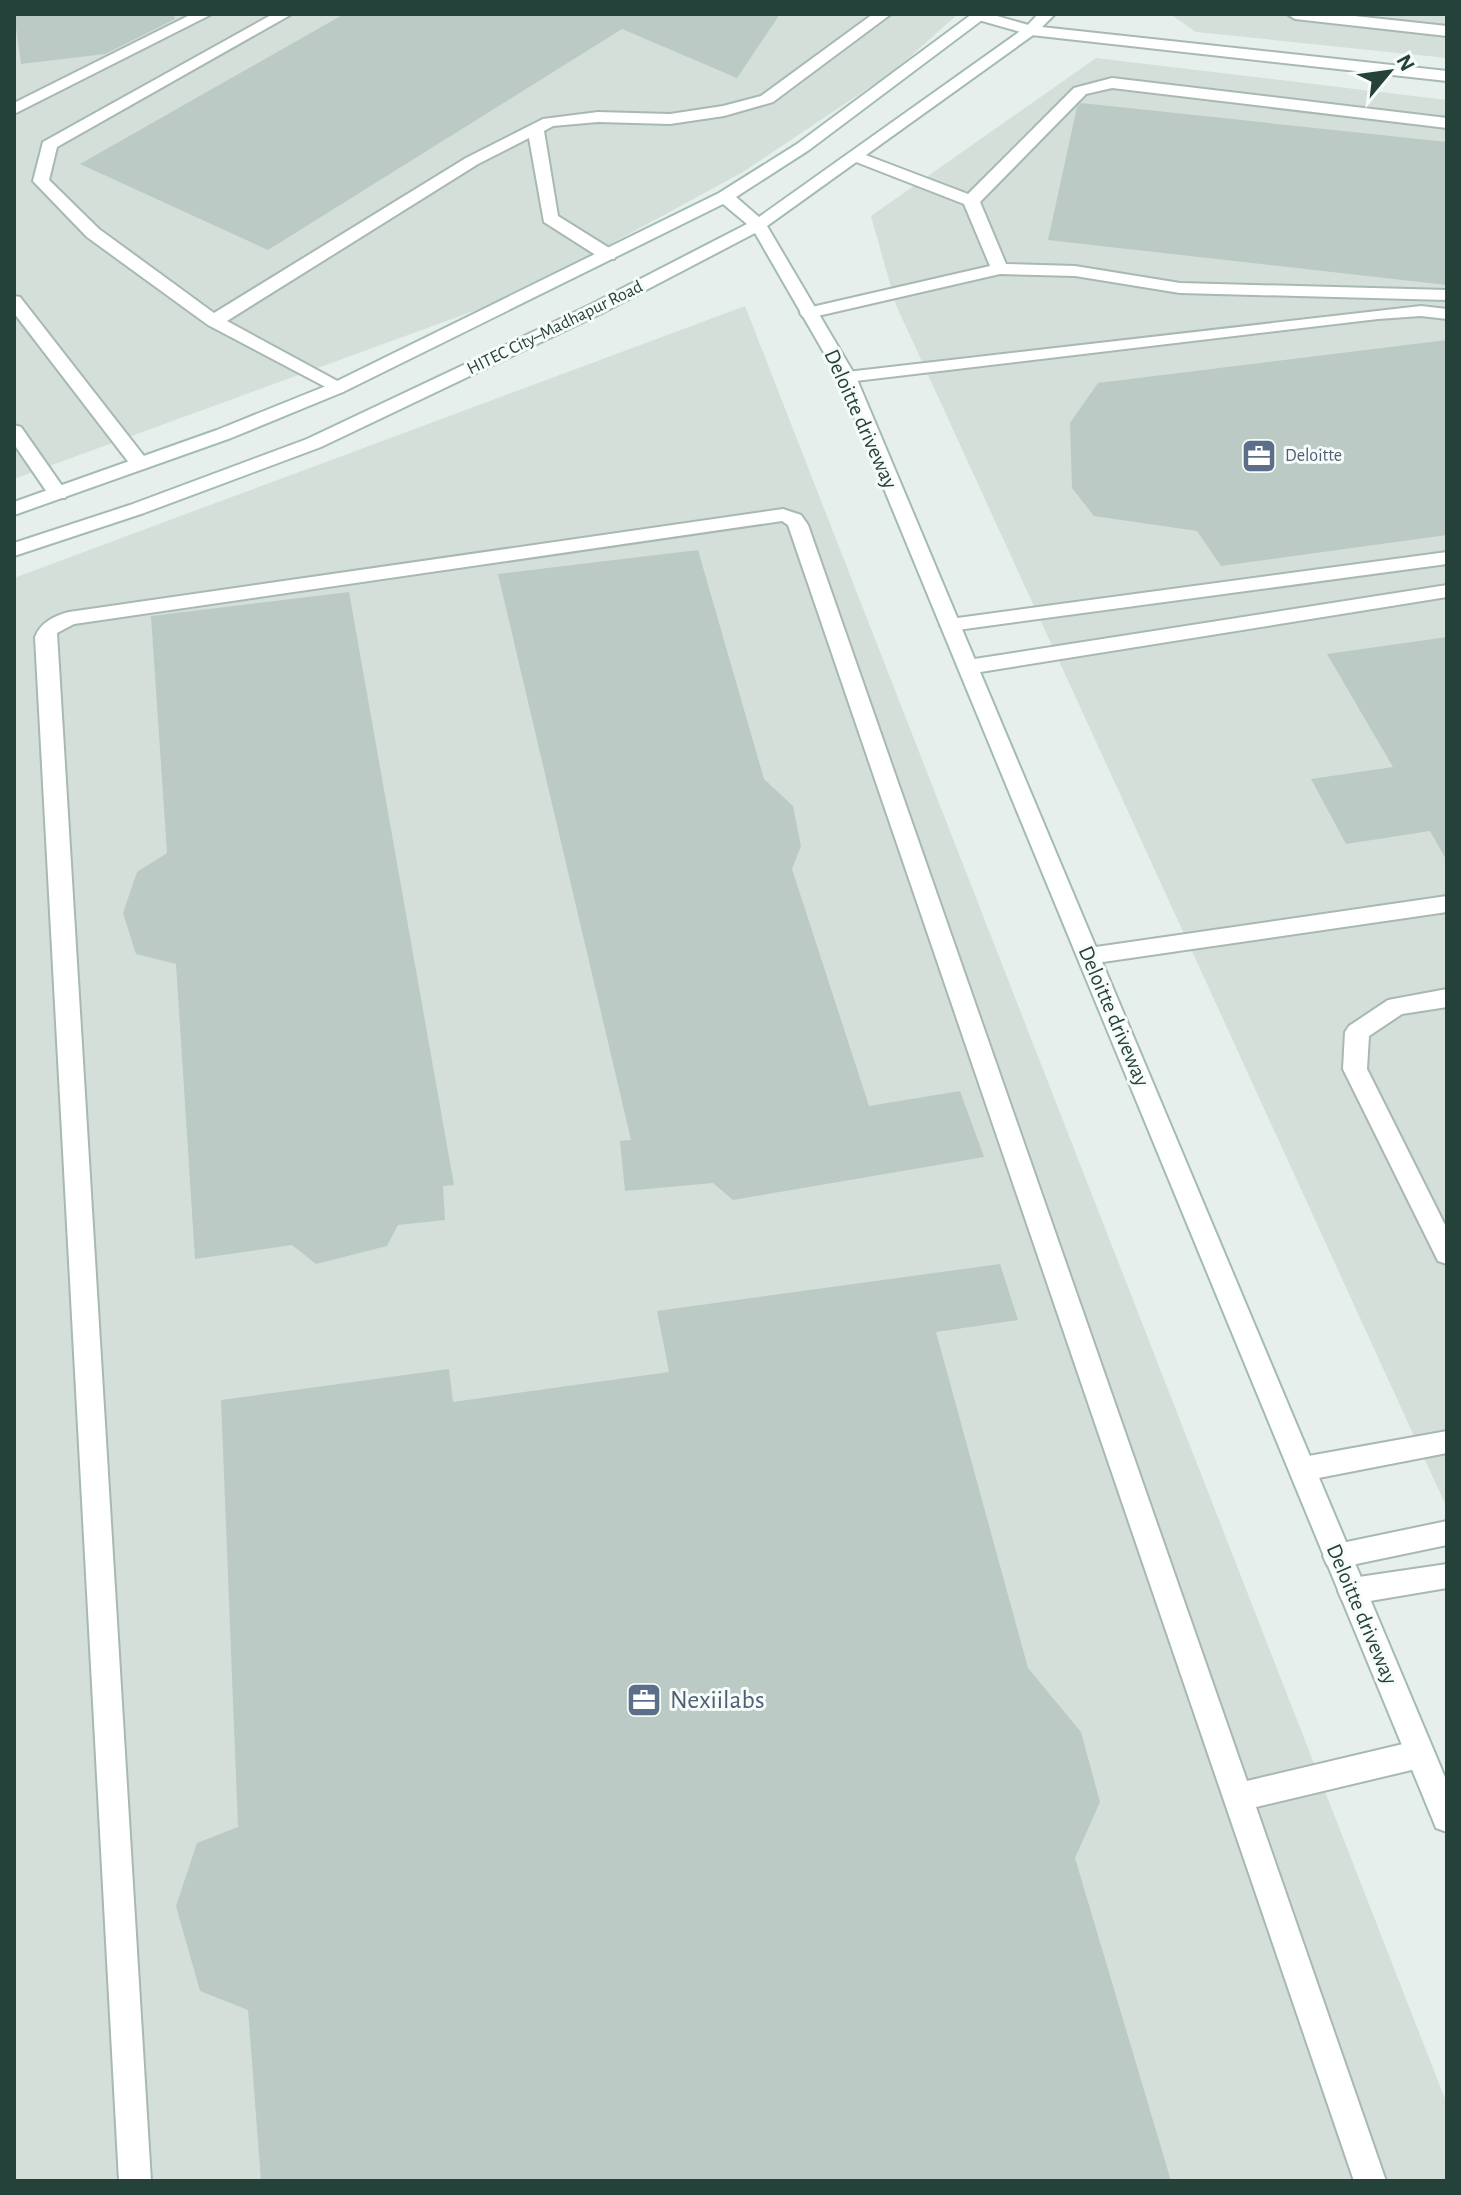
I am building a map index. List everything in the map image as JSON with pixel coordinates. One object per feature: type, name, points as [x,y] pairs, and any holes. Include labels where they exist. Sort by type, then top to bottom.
[{"type":"main road","points":[[14,109],[204,14]]},
{"type":"main road","points":[[284,14],[49,145],[41,181],[93,233],[214,321],[337,388]]},
{"type":"main road","points":[[214,321],[472,161],[549,122],[598,117],[670,119],[724,111],[767,99],[883,14]]},
{"type":"main road","name":"HITEC City–Madhapur Road","points":[[14,550],[137,509],[314,443],[596,309],[758,225],[1031,30],[1047,14]]},
{"type":"main road","points":[[1295,14],[1447,31]]},
{"type":"main road","points":[[981,15],[1031,30],[1447,76]]},
{"type":"main road","name":"HITEC City–Madhapur Road","points":[[14,509],[224,434],[337,388],[725,197],[803,147],[981,15]]},
{"type":"main road","points":[[971,201],[1080,91],[1112,83],[1447,123]]},
{"type":"main road","points":[[536,129],[550,218],[608,255]]},
{"type":"main road","points":[[857,157],[971,201],[1000,269]]},
{"type":"main road","name":"Deloitte driveway","points":[[725,197],[758,225],[847,377],[1447,1818]]},
{"type":"main road","points":[[809,313],[1000,269],[1075,271],[1180,288],[1447,295]]},
{"type":"main road","points":[[14,301],[140,464]]},
{"type":"main road","points":[[847,377],[1378,314],[1421,311],[1447,314]]},
{"type":"main road","points":[[14,431],[58,494]]},
{"type":"main road","points":[[135,2181],[45,637],[48,629],[56,622],[69,618],[783,515],[794,519],[1370,2181]]},
{"type":"main road","points":[[950,625],[1447,558]]},
{"type":"main road","points":[[968,667],[1447,591]]},
{"type":"main road","points":[[1089,956],[1447,904]]},
{"type":"main road","points":[[1447,998],[1396,1006],[1357,1032],[1355,1069],[1447,1254]]},
{"type":"main road","points":[[1303,1469],[1447,1442]]},
{"type":"main road","points":[[1337,1556],[1447,1533]]},
{"type":"main road","points":[[1352,1591],[1447,1576]]},
{"type":"main road","points":[[1238,1797],[1420,1754]]},
{"type":"shaded area","points":[[14,14],[958,14],[894,71],[743,172],[515,296],[14,479]]},
{"type":"shaded area","points":[[1170,14],[1447,14],[1447,58],[1196,32]]},
{"type":"shaded area","points":[[1096,58],[1447,100],[1447,1508],[896,305],[871,216]]},
{"type":"shaded area","points":[[745,306],[1447,2104],[1447,2181],[14,2181],[14,578]]},
{"type":"building","points":[[14,14],[174,14],[175,19],[105,54],[21,64]]},
{"type":"building","points":[[344,14],[780,14],[737,78],[622,29],[268,250],[80,164]]},
{"type":"building","points":[[1081,103],[1447,142],[1447,285],[1048,240],[1077,107]]},
{"type":"building","name":"Deloitte","points":[[1447,340],[1447,535],[1221,566],[1197,531],[1094,516],[1072,488],[1070,423],[1098,383]]},
{"type":"building","points":[[698,550],[764,779],[793,806],[801,846],[792,869],[869,1106],[960,1091],[984,1157],[733,1200],[713,1183],[625,1191],[620,1141],[631,1140],[498,574]]},
{"type":"building","points":[[349,592],[454,1185],[443,1186],[445,1220],[398,1225],[387,1246],[316,1264],[292,1245],[195,1259],[176,964],[136,954],[123,913],[137,872],[167,853],[151,616]]},
{"type":"building","points":[[1447,637],[1447,861],[1430,831],[1346,844],[1311,779],[1393,767],[1327,654]]},
{"type":"building","name":"Nexiilabs","points":[[1000,1264],[1018,1320],[936,1332],[1028,1668],[1081,1732],[1100,1802],[1075,1858],[1171,2181],[261,2181],[248,2010],[200,1991],[176,1906],[197,1843],[238,1827],[221,1400],[449,1369],[453,1402],[669,1372],[657,1311]]},
{"type":"place","name":"Deloitte","points":[[1259,456]]},
{"type":"place","name":"Nexiilabs","points":[[644,1700]]}]
